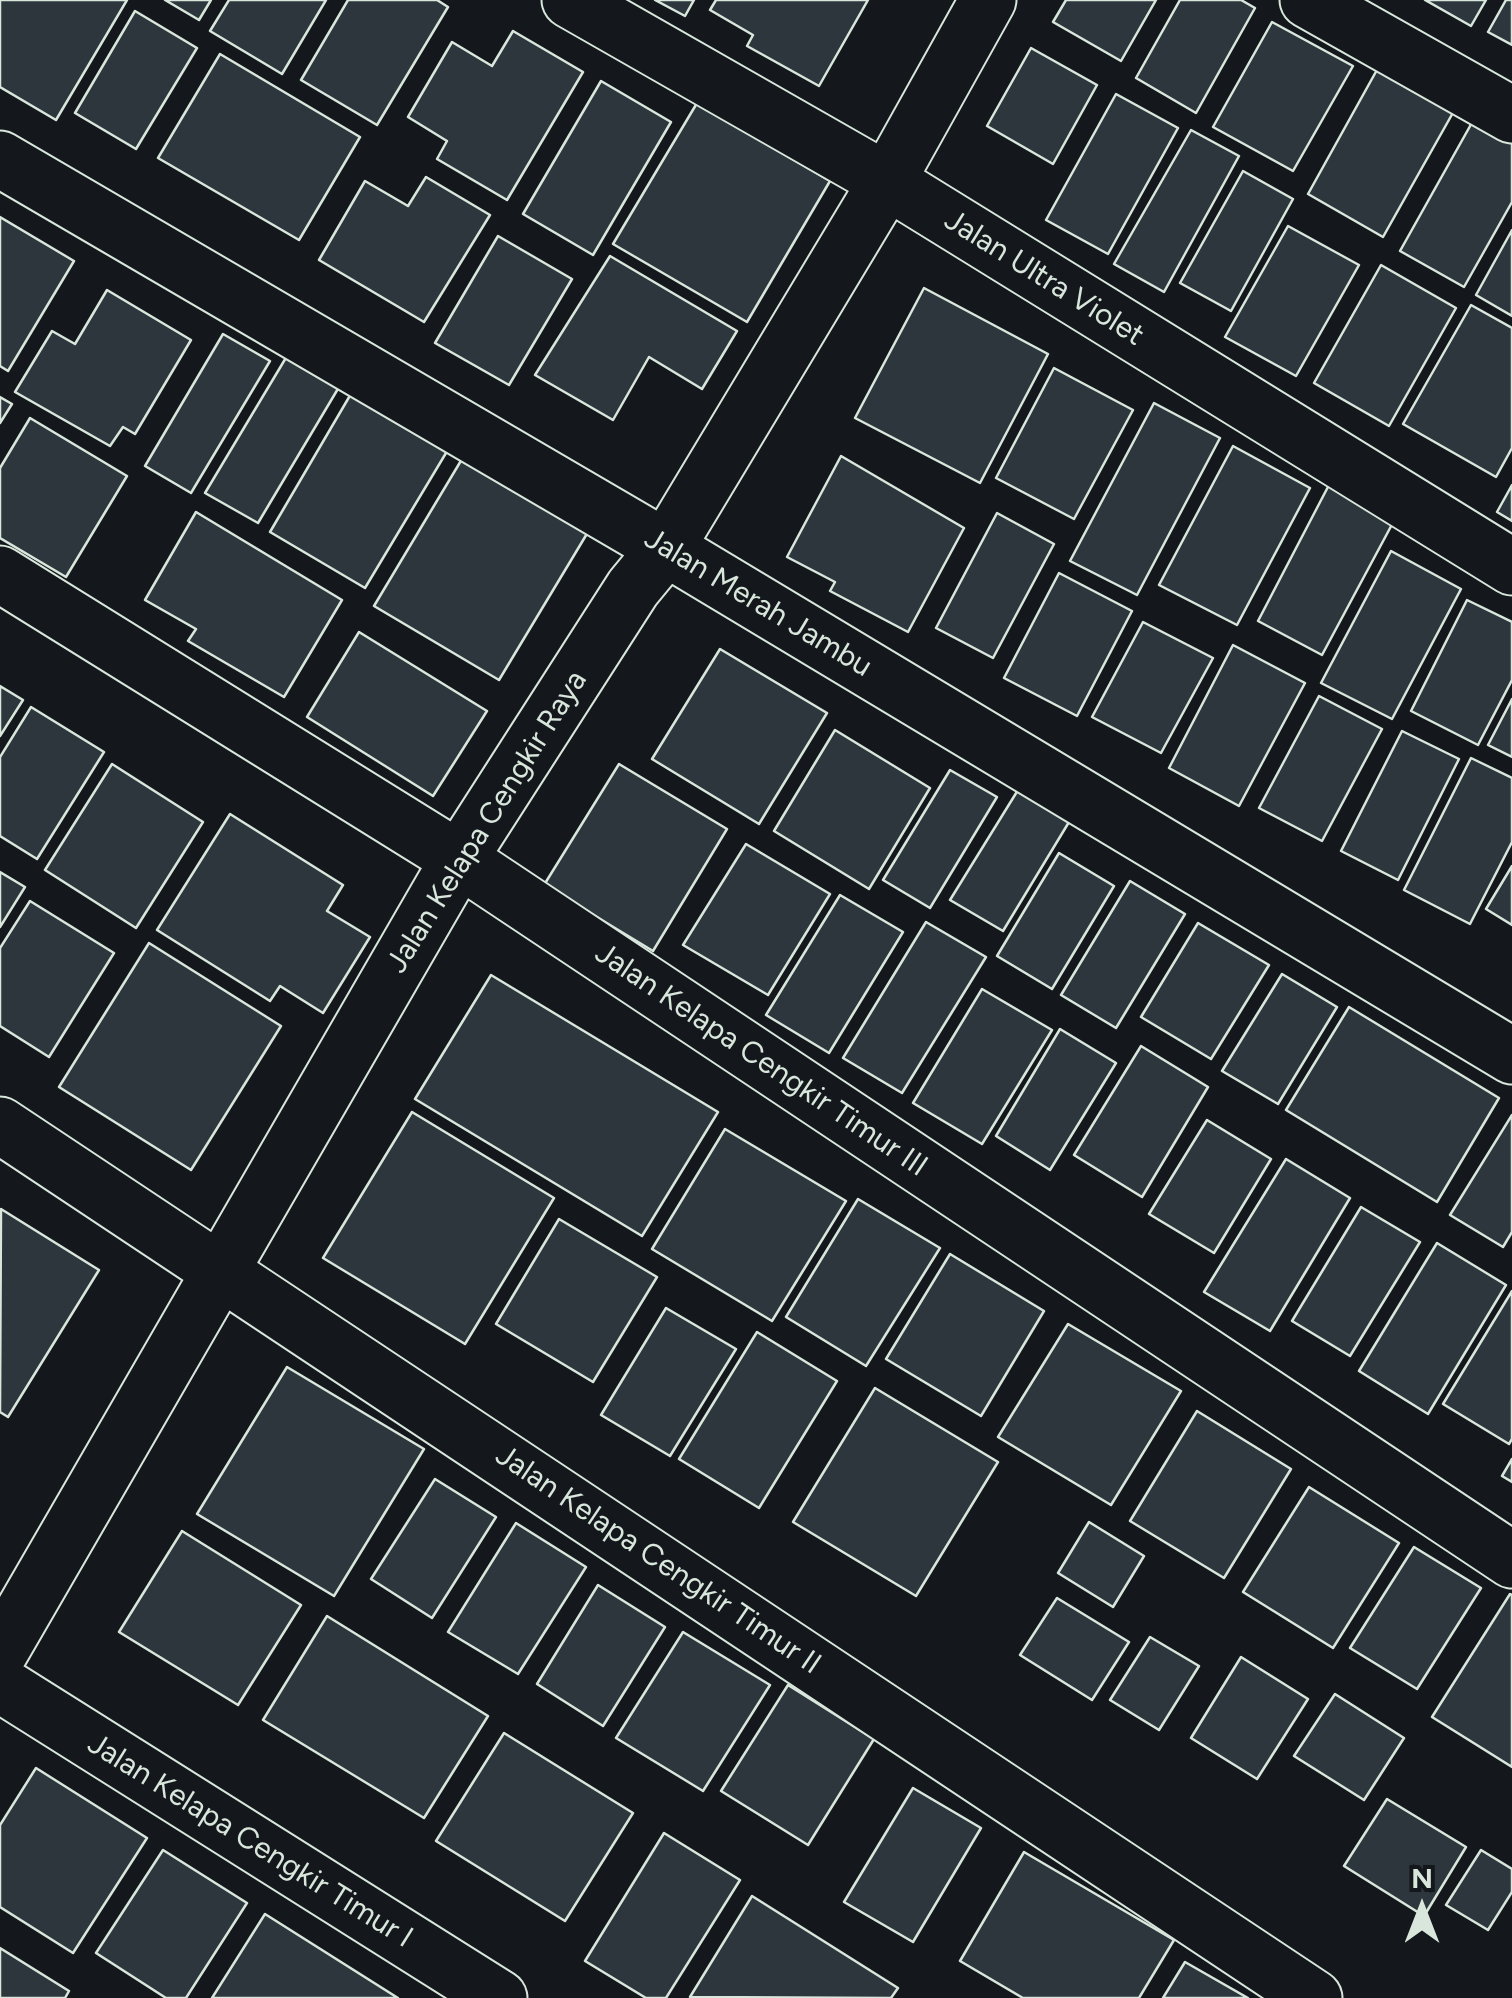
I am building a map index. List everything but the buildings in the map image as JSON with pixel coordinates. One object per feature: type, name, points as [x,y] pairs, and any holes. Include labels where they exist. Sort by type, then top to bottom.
[{"type":"street","name":"Jalan Ultra Violet","points":[[570,0],[887,181],[1512,567]]},
{"type":"street","name":"Jalan Kelapa Cengkir Raya","points":[[0,1652],[459,860],[634,588],[666,548],[887,181],[988,0]]},
{"type":"street","points":[[1308,0],[1512,115]]},
{"type":"street","name":"Jalan Merah Jambu","points":[[0,159],[666,548],[1512,1056]]},
{"type":"street","name":"Jalan Kelapa Cengkir Timur III","points":[[0,574],[459,860],[1512,1560]]},
{"type":"street","name":"Jalan Kelapa Cengkir Timur II","points":[[0,1125],[1314,1998]]},
{"type":"street","name":"Jalan Kelapa Cengkir Timur I","points":[[0,1684],[499,1998]]}]
